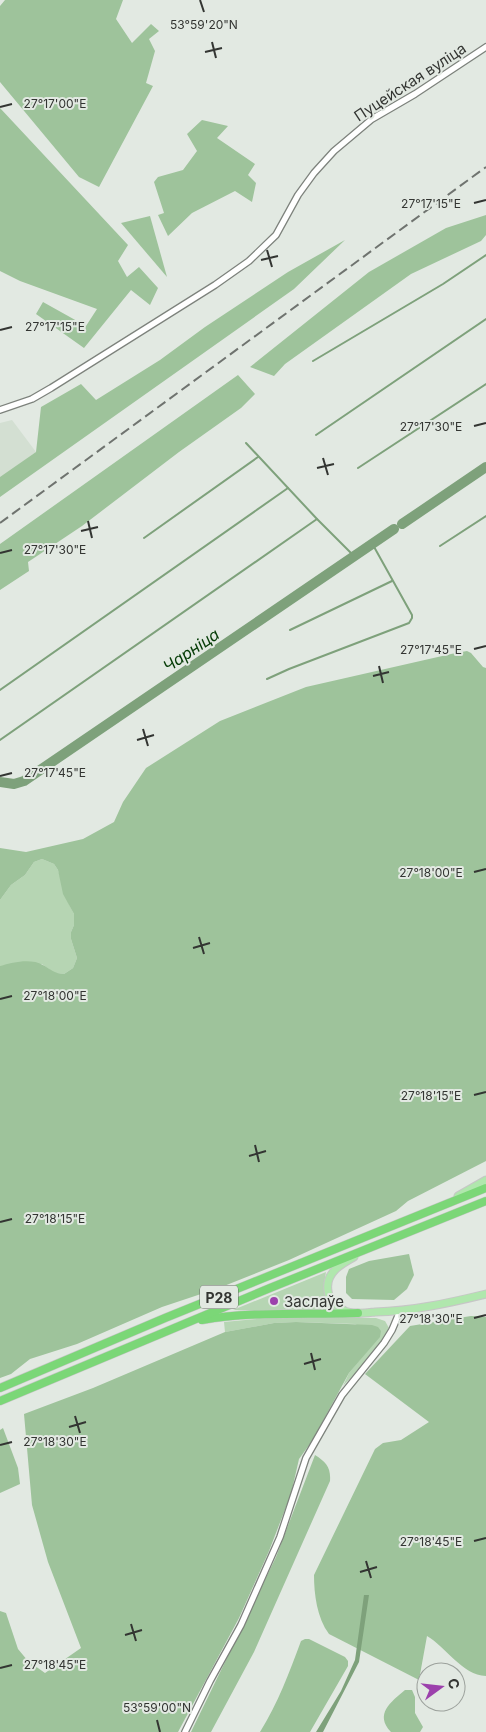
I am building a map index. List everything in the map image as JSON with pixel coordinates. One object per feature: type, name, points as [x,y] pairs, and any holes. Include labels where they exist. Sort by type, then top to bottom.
[{"type":"highway","name":"Р28","points":[[0,1388],[156,1322],[486,1188]]},
{"type":"highway","name":"Р28","points":[[0,1401],[486,1201]]},
{"type":"highway","points":[[190,1322],[224,1316],[358,1313]]},
{"type":"main road","points":[[439,1206],[486,1180]]},
{"type":"main road","points":[[363,1252],[334,1270],[328,1282],[330,1298],[345,1311],[358,1313],[400,1311],[424,1308],[486,1294]]},
{"type":"street","name":"Пуцейская вуліца","points":[[0,410],[32,399],[51,388],[182,306],[249,261],[276,235],[298,195],[314,173],[334,151],[372,119],[415,94],[486,47]]},
{"type":"street","points":[[186,1732],[210,1681],[240,1625],[276,1546],[306,1458],[342,1394],[384,1343],[400,1311]]},
{"type":"shaded area","points":[[5,0],[123,0],[116,19],[132,43],[151,24],[159,31],[149,39],[155,51],[146,83],[153,86],[99,187],[79,177],[0,82],[0,6]]},
{"type":"shaded area","points":[[0,108],[128,245],[118,261],[127,277],[139,267],[158,288],[150,305],[131,290],[84,348],[36,314],[43,302],[86,326],[97,309],[20,281],[0,271]]},
{"type":"shaded area","points":[[202,120],[228,126],[217,138],[255,164],[248,175],[256,183],[252,202],[235,191],[192,213],[168,236],[158,215],[164,213],[154,182],[158,177],[183,170],[197,151],[187,134]]},
{"type":"shaded area","points":[[486,215],[486,235],[481,241],[411,274],[285,364],[274,376],[250,367],[369,272],[446,228]]},
{"type":"shaded area","points":[[150,216],[167,277],[121,223]]},
{"type":"shaded area","points":[[345,240],[294,289],[0,497],[0,477],[36,452],[41,407],[81,384],[96,400],[160,360],[205,327],[288,272]]},
{"type":"shaded area","points":[[238,375],[255,394],[241,408],[179,452],[82,526],[28,562],[29,571],[0,590],[0,544]]},
{"type":"shaded area","points":[[12,420],[36,452],[0,478],[0,423]]},
{"type":"shaded area","points":[[467,651],[486,668],[486,1161],[408,1201],[396,1211],[289,1260],[219,1288],[162,1307],[77,1344],[30,1359],[11,1374],[0,1378],[0,966],[28,961],[38,963],[55,972],[64,974],[73,968],[77,958],[71,939],[74,914],[63,894],[58,870],[54,864],[42,859],[34,862],[25,875],[11,885],[0,900],[0,848],[26,852],[83,839],[114,822],[123,802],[146,768],[220,721],[306,687]]},
{"type":"shaded area","points":[[42,859],[54,864],[58,870],[74,914],[71,939],[77,958],[73,968],[64,974],[54,973],[42,964],[0,966],[0,900],[11,885],[25,875],[34,862]]},
{"type":"shaded area","points":[[409,1254],[414,1275],[407,1289],[394,1300],[352,1299],[346,1293],[346,1277],[349,1269],[369,1261]]},
{"type":"shaded area","points":[[326,1272],[324,1285],[326,1295],[331,1303],[341,1312],[233,1310]]},
{"type":"shaded area","points":[[471,1316],[486,1317],[486,1676],[469,1671],[466,1669],[466,1662],[458,1662],[427,1636],[422,1662],[416,1662],[416,1678],[329,1634],[317,1606],[314,1575],[375,1449],[383,1443],[401,1440],[429,1422],[365,1374],[410,1326]]},
{"type":"shaded area","points":[[267,1318],[376,1318],[385,1321],[389,1328],[376,1352],[343,1386],[349,1373],[379,1337],[355,1324],[296,1322],[274,1323],[225,1332],[224,1322]]},
{"type":"shaded area","points":[[274,1323],[372,1325],[378,1327],[381,1331],[380,1337],[349,1373],[312,1441],[299,1459],[291,1494],[269,1551],[239,1618],[178,1732],[0,1732],[0,1611],[6,1613],[18,1649],[28,1661],[45,1673],[81,1648],[48,1562],[32,1505],[24,1414],[93,1388],[225,1332]]},
{"type":"shaded area","points":[[3,1428],[18,1468],[20,1484],[0,1493],[0,1430]]},
{"type":"shaded area","points":[[315,1455],[327,1465],[330,1472],[330,1481],[254,1652],[211,1732],[191,1732],[276,1557]]},
{"type":"shaded area","points":[[364,1595],[369,1595],[359,1662],[323,1732],[316,1732],[341,1691],[355,1660]]},
{"type":"shaded area","points":[[309,1639],[345,1657],[348,1661],[348,1666],[310,1732],[260,1732],[278,1699],[301,1641]]},
{"type":"shaded area","points":[[405,1690],[412,1690],[415,1697],[415,1713],[423,1727],[420,1732],[391,1732],[386,1726],[384,1714],[386,1709]]},
{"type":"waterway","points":[[313,361],[443,284],[486,255]]},
{"type":"waterway","points":[[316,435],[486,319]]},
{"type":"waterway","points":[[358,468],[486,384]]},
{"type":"waterway","points":[[246,443],[355,557]]},
{"type":"waterway","points":[[144,538],[258,457]]},
{"type":"waterway","name":"Чарніца","points":[[402,524],[486,467]]},
{"type":"waterway","points":[[0,690],[288,488]]},
{"type":"waterway","points":[[440,546],[486,516]]},
{"type":"waterway","points":[[0,740],[317,519]]},
{"type":"waterway","name":"Чарніца","points":[[0,782],[14,784],[24,781],[394,529]]},
{"type":"waterway","points":[[267,679],[409,623],[412,615],[373,545]]},
{"type":"waterway","points":[[290,630],[392,581]]},
{"type":"railway","points":[[0,523],[486,167]]},
{"type":"place","name":"Заслаўе","points":[[274,1301]]}]
